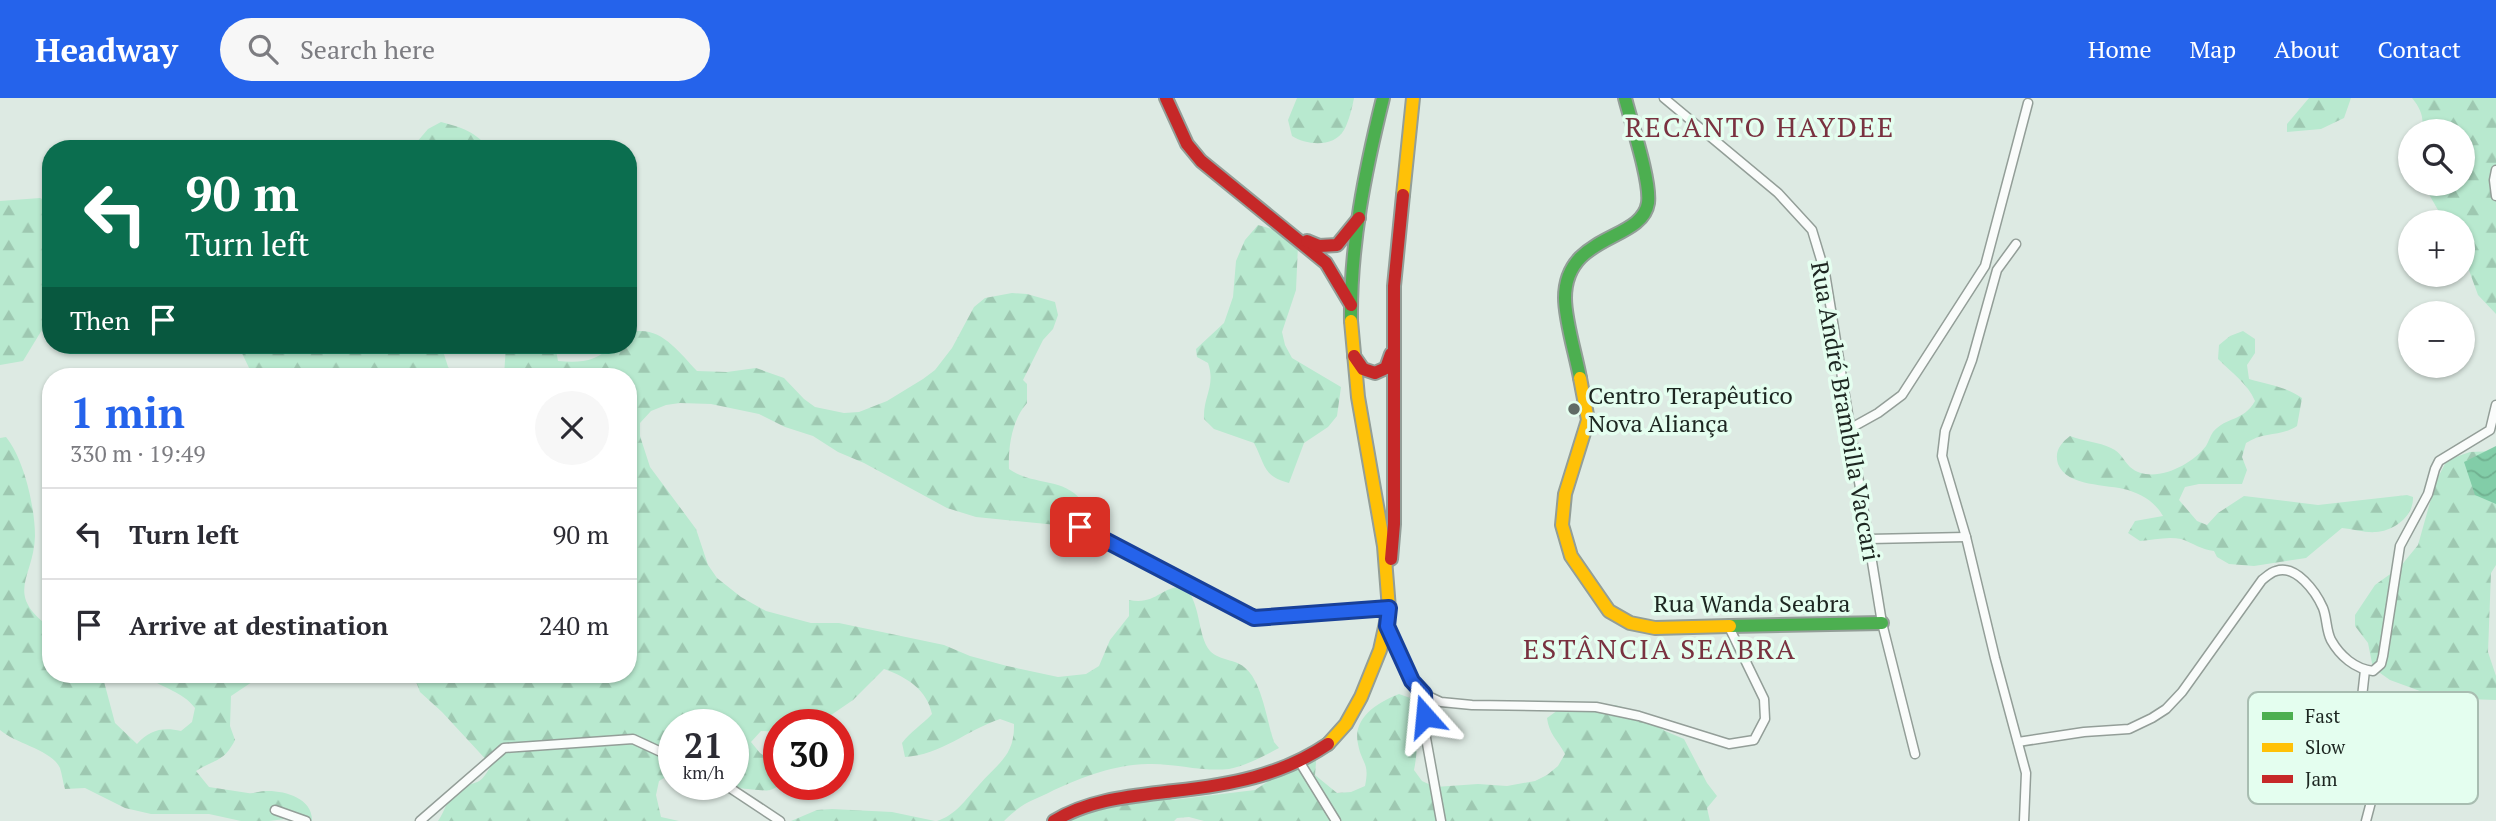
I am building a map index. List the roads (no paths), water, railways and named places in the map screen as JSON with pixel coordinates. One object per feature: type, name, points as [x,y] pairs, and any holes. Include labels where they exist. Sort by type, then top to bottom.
[{"type":"main road","points":[[1166,98],[1187,144],[1201,161],[1326,263],[1350,304]]},
{"type":"main road","points":[[1054,821],[1067,812],[1095,802],[1255,778],[1299,761],[1329,742],[1351,719],[1370,677],[1387,626],[1389,608],[1381,524],[1352,353],[1350,304],[1363,179],[1383,98]]},
{"type":"main road","points":[[1388,587],[1394,524],[1394,286],[1413,98]]},
{"type":"main road","name":"Rua Wanda Seabra","points":[[1625,98],[1647,185],[1648,205],[1637,222],[1592,247],[1574,263],[1565,299],[1588,420],[1565,494],[1562,525],[1571,556],[1609,611],[1630,623],[1655,628],[1882,623]]},
{"type":"main road","points":[[1294,235],[1319,246],[1336,245],[1359,218]]},
{"type":"main road","points":[[1352,353],[1363,369],[1375,373],[1385,368],[1392,349]]},
{"type":"street","name":"Rua André Brambilla Vaccari","points":[[1664,98],[1778,194],[1812,230],[1825,273],[1882,623],[1914,754]]},
{"type":"street","points":[[1851,428],[1902,395],[1984,266],[2028,103]]},
{"type":"street","points":[[2496,170],[2496,196]]},
{"type":"street","points":[[2016,244],[1997,270],[1972,360],[1945,431],[1942,448],[1943,463],[1966,537],[2026,773],[2024,821]]},
{"type":"street","points":[[2018,742],[2084,732],[2129,729],[2159,714],[2182,692],[2262,580],[2276,570],[2293,572],[2310,587],[2323,607],[2331,639],[2346,660],[2373,671],[2381,664],[2400,546],[2428,494],[2435,469],[2440,461],[2490,430],[2496,405]]},
{"type":"street","points":[[1080,527],[1254,618],[1389,608]]},
{"type":"street","points":[[1868,539],[1966,537]]},
{"type":"street","points":[[1387,626],[1412,681],[1424,694],[1441,702],[1596,707],[1639,716],[1728,744],[1754,740],[1765,719],[1764,699],[1729,627]]},
{"type":"street","points":[[2363,692],[2365,670]]},
{"type":"street","points":[[1424,694],[1427,747],[1441,821]]},
{"type":"street","points":[[420,821],[504,748],[633,739],[658,751]]},
{"type":"street","points":[[1299,761],[1336,821]]},
{"type":"street","points":[[748,800],[779,821]]},
{"type":"street","points":[[2366,821],[2370,804]]},
{"type":"street","points":[[275,810],[306,821]]},
{"type":"water","points":[[2496,446],[2496,504],[2475,495],[2464,462]]},
{"type":"place","name":"Centro Terapêutico Nova Aliança","points":[[1574,409]]},
{"type":"district","name":"RECANTO HAYDEE","points":[[1760,126]]},
{"type":"district","name":"ESTÂNCIA SEABRA","points":[[1660,648]]}]
